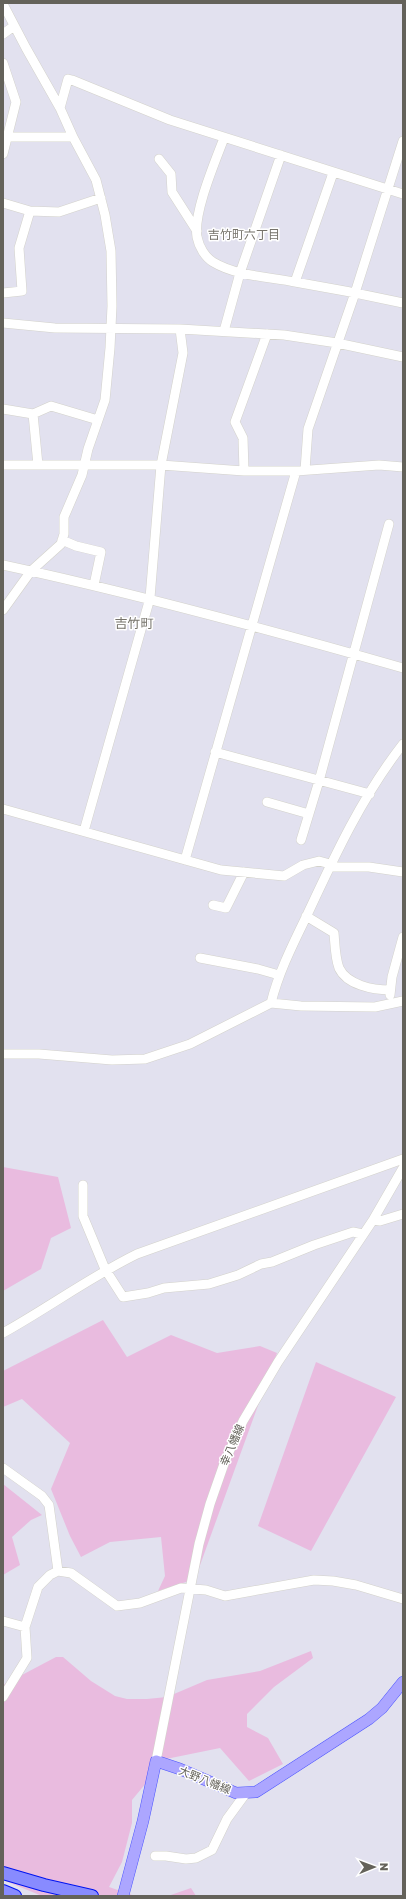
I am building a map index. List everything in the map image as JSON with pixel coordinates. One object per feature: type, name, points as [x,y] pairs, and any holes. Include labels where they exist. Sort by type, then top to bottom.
[{"type":"highway","points":[[3,1873],[44,1885],[92,1896]]},
{"type":"highway","points":[[3,1891],[15,1896]]},
{"type":"main road","name":"大野八幡線","points":[[156,1762],[180,1769],[236,1792],[256,1792],[369,1719],[382,1708],[403,1682]]},
{"type":"main road","points":[[123,1896],[143,1820],[156,1762]]},
{"type":"street","points":[[3,4],[60,108],[73,137],[96,180],[106,215],[111,251],[111,330],[105,400],[88,449],[85,465],[64,517],[64,534],[61,544],[31,571],[3,610]]},
{"type":"street","points":[[3,34],[14,26]]},
{"type":"street","points":[[3,63],[16,102],[9,137],[3,154]]},
{"type":"street","points":[[60,108],[68,79],[170,120],[403,194]]},
{"type":"street","points":[[9,137],[73,137]]},
{"type":"street","points":[[224,138],[206,187],[197,222],[197,231],[201,250],[208,259],[240,274],[295,282],[403,303]]},
{"type":"street","points":[[185,860],[253,625],[301,470],[308,429],[355,293],[403,141]]},
{"type":"street","points":[[224,330],[240,274],[281,155]]},
{"type":"street","points":[[159,159],[171,174],[172,192],[197,231]]},
{"type":"street","points":[[295,282],[333,173]]},
{"type":"street","points":[[3,203],[30,210],[60,212],[101,198]]},
{"type":"street","points":[[3,293],[22,291],[19,248],[30,210]]},
{"type":"street","points":[[3,323],[55,328],[111,330],[224,330],[337,343],[403,357]]},
{"type":"street","points":[[84,831],[150,598],[161,465],[183,354],[180,329]]},
{"type":"street","points":[[244,471],[243,438],[235,422],[267,334]]},
{"type":"street","points":[[3,409],[33,414],[51,406],[98,420]]},
{"type":"street","points":[[33,414],[38,465]]},
{"type":"street","points":[[3,465],[161,465],[244,471],[301,470],[379,465],[403,468]]},
{"type":"street","points":[[301,840],[319,781],[389,524]]},
{"type":"street","points":[[62,540],[76,546],[101,552],[94,585]]},
{"type":"street","points":[[3,565],[150,598],[253,625],[403,668]]},
{"type":"street","points":[[271,1003],[279,975],[330,865],[385,768],[403,744]]},
{"type":"street","points":[[216,752],[370,794]]},
{"type":"street","points":[[267,802],[309,814]]},
{"type":"street","points":[[3,809],[221,870],[284,876],[303,865],[319,861],[330,865],[369,867],[403,872]]},
{"type":"street","points":[[213,905],[226,908],[244,872]]},
{"type":"street","points":[[306,916],[334,933],[340,969],[347,978],[356,983],[380,990],[390,990]]},
{"type":"street","points":[[390,1003],[390,990],[403,937]]},
{"type":"street","points":[[200,958],[258,969],[279,975]]},
{"type":"street","points":[[3,1054],[39,1054],[112,1060],[145,1059],[190,1044],[271,1003],[301,1006],[376,1007],[403,1001]]},
{"type":"street","points":[[3,1333],[28,1319],[105,1269],[137,1254],[403,1159]]},
{"type":"street","name":"幸八幡線","points":[[156,1762],[190,1587],[210,1504],[225,1461],[243,1421],[278,1362],[373,1220],[403,1168]]},
{"type":"street","points":[[83,1185],[83,1216],[105,1269],[123,1297],[148,1293],[164,1288],[209,1284],[238,1275],[261,1264],[272,1262],[314,1245],[353,1232],[363,1234]]},
{"type":"street","points":[[373,1220],[380,1221],[403,1214]]},
{"type":"street","points":[[3,1468],[42,1496],[49,1505],[58,1571]]},
{"type":"street","points":[[3,1697],[27,1658],[25,1627],[38,1587],[50,1575],[58,1571],[70,1573],[117,1606],[140,1603],[181,1588],[190,1587],[225,1596],[290,1583],[314,1580],[334,1581],[356,1585],[403,1600]]},
{"type":"street","points":[[3,1622],[25,1627]]},
{"type":"street","points":[[155,1856],[186,1859],[196,1858],[212,1850],[227,1819],[246,1793]]},
{"type":"shaded area","points":[[3,1167],[58,1177],[71,1228],[51,1238],[41,1269],[3,1291]]},
{"type":"shaded area","points":[[103,1320],[127,1357],[171,1335],[217,1353],[260,1346],[277,1353],[195,1579],[158,1591],[165,1576],[161,1537],[110,1542],[81,1557],[70,1536],[51,1489],[70,1443],[22,1399],[3,1407],[3,1371]]},
{"type":"shaded area","points":[[316,1362],[396,1397],[311,1551],[258,1526]]},
{"type":"shaded area","points":[[3,1484],[42,1515],[31,1520],[12,1537],[20,1565],[3,1575]]},
{"type":"shaded area","points":[[311,1651],[313,1658],[274,1687],[247,1714],[247,1727],[268,1738],[283,1764],[249,1781],[220,1748],[166,1759],[132,1800],[132,1823],[122,1862],[109,1887],[135,1896],[42,1896],[3,1880],[3,1685],[56,1657],[63,1657],[91,1681],[115,1696],[127,1699],[167,1697],[207,1680],[260,1671]]},
{"type":"shaded area","points":[[191,1888],[196,1896],[168,1896]]},
{"type":"district","name":"吉竹町六丁目","points":[[244,235]]},
{"type":"district","name":"吉竹町","points":[[134,623]]}]
